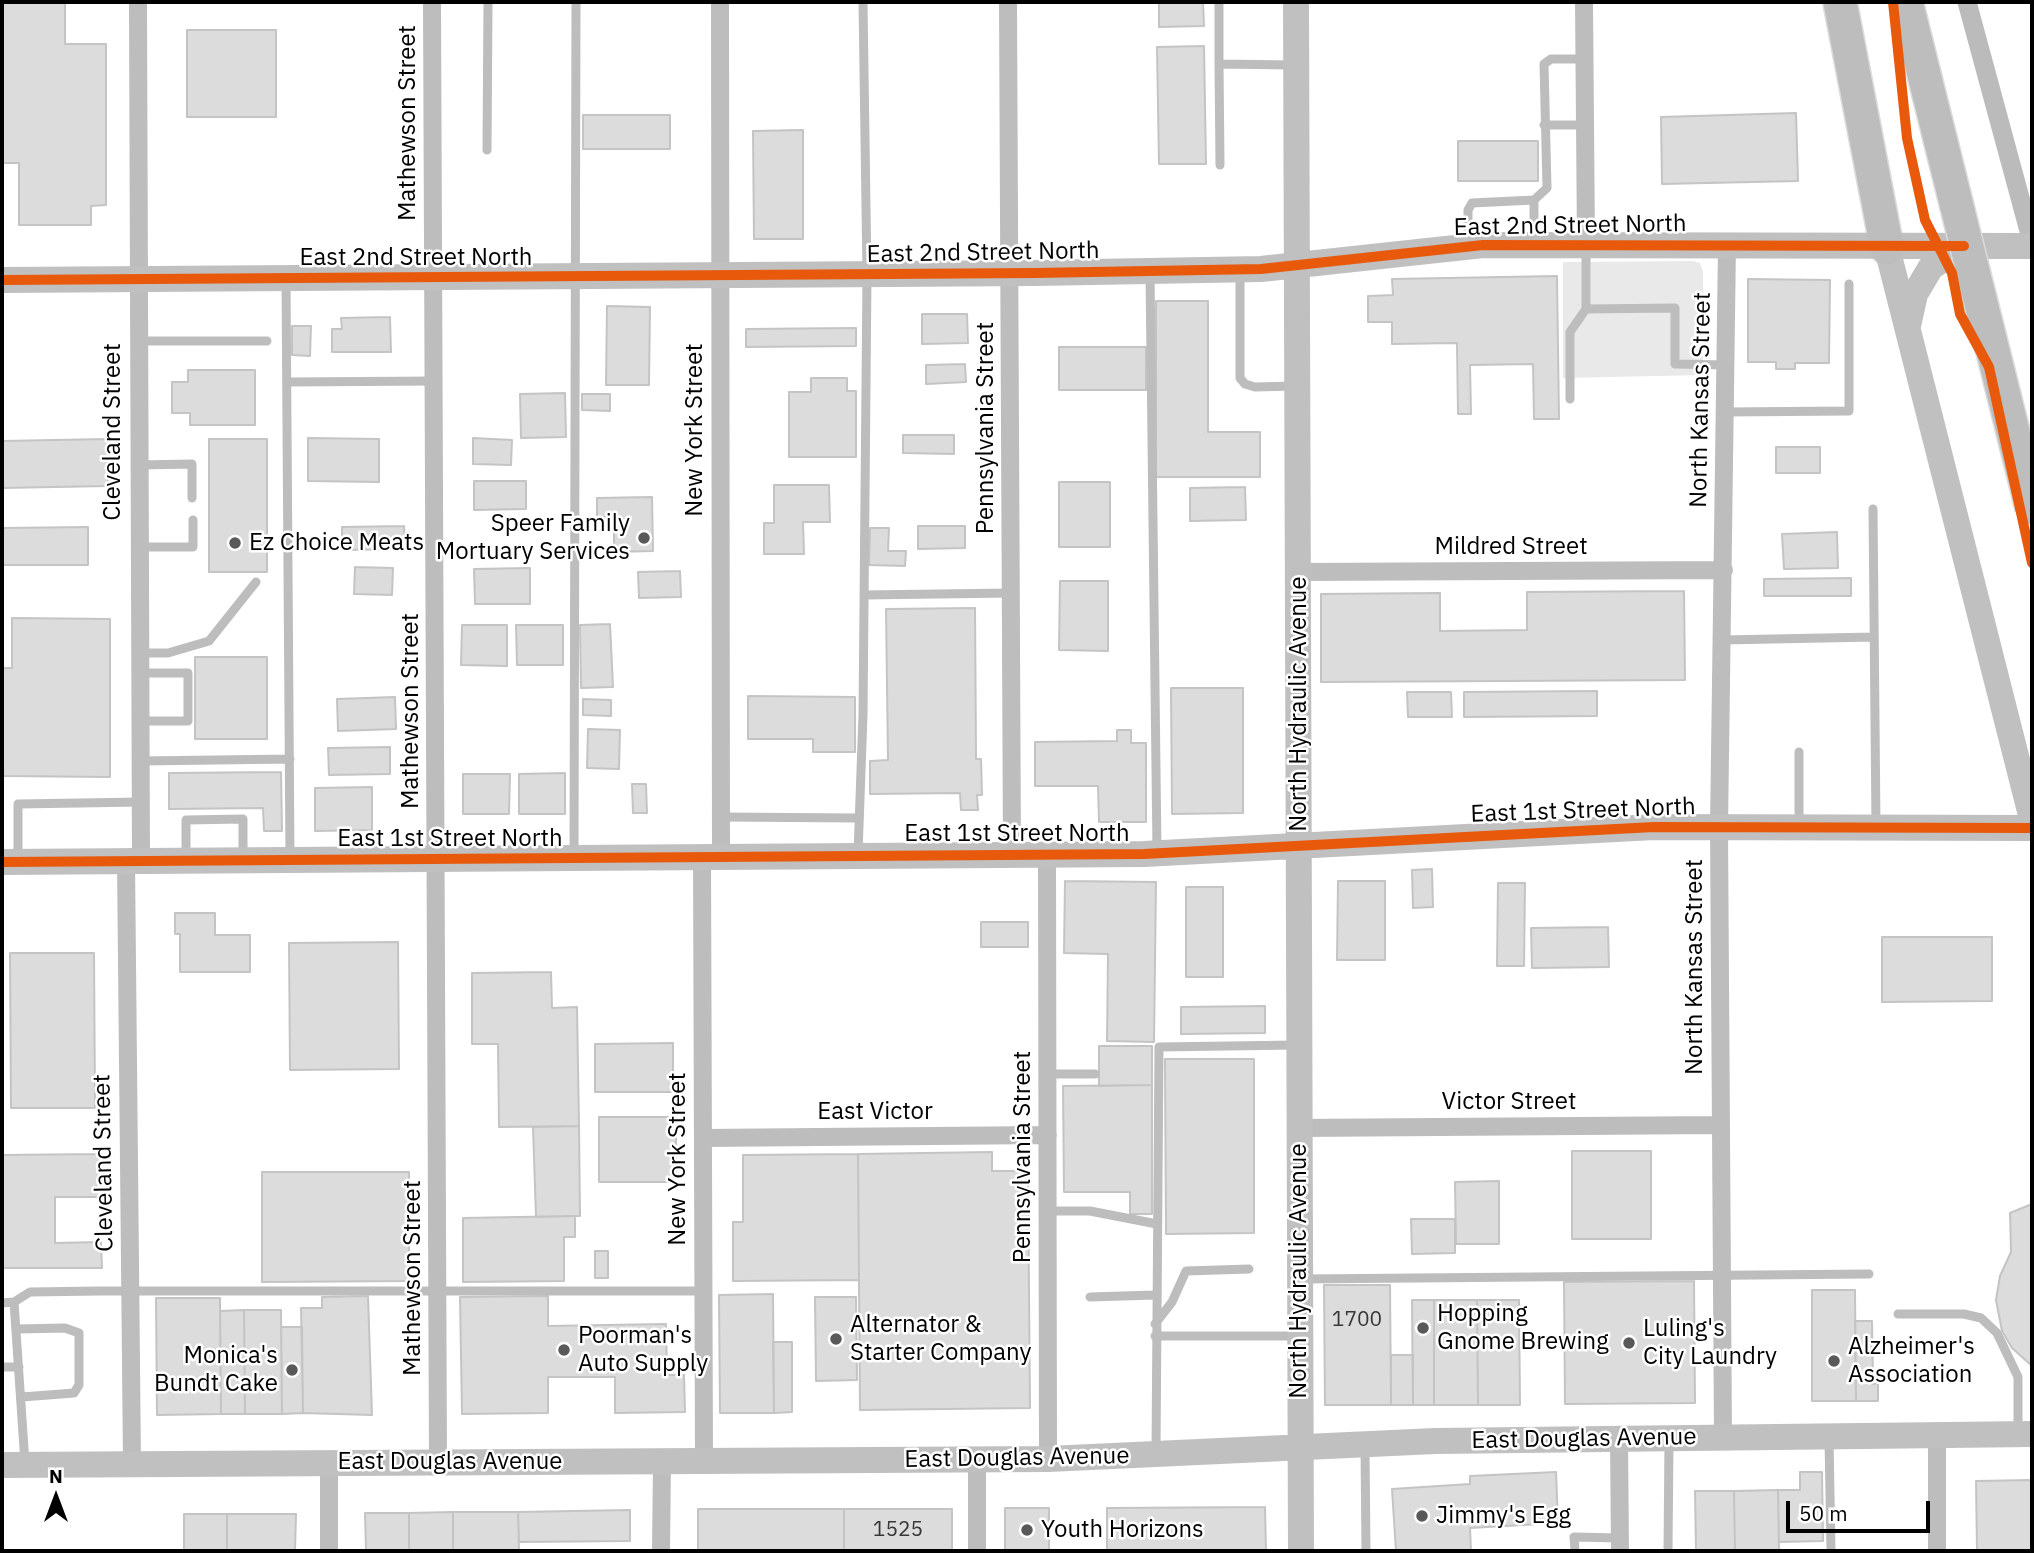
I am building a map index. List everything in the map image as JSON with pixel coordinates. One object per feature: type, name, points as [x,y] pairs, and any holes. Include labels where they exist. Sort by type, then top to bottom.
[{"type":"highway","points":[[1840,2],[1887,248]]},
{"type":"highway","points":[[1906,2],[2032,508]]},
{"type":"street","name":"Cleveland Street","points":[[132,1464],[130,1291],[133,862],[141,802],[137,341],[138,2]]},
{"type":"street","name":"Mathewson Street","points":[[432,2],[438,1462]]},
{"type":"street","name":"New York Street","points":[[704,1461],[703,1138],[711,858],[721,817],[720,2]]},
{"type":"street","name":"Pennsylvania Street","points":[[1008,2],[1012,855]]},
{"type":"street","name":"North Hydraulic Avenue","points":[[1296,2],[1301,1551]]},
{"type":"street","points":[[1584,2],[1586,245]]},
{"type":"street","name":"North Kansas Street","points":[[1723,1437],[1719,827],[1727,245]]},
{"type":"street","name":"East 2nd Street North","points":[[2,280],[1010,274],[1240,269],[1468,246],[2032,246]]},
{"type":"street","points":[[1907,329],[1915,294],[1931,267],[1964,246]]},
{"type":"street","points":[[1887,248],[2032,819]]},
{"type":"street","name":"Mildred Street","points":[[1298,572],[1724,570]]},
{"type":"street","name":"East 1st Street North","points":[[10,862],[1157,853],[1654,827],[2032,828]]},
{"type":"street","name":"Pennsylvania Street","points":[[1047,854],[1048,1459]]},
{"type":"street","name":"Victor Street","points":[[1298,1128],[1720,1125]]},
{"type":"street","name":"East Victor","points":[[703,1138],[1048,1135]]},
{"type":"street","name":"East Douglas Avenue","points":[[13,1465],[1048,1459],[1365,1443],[2025,1434]]},
{"type":"street","points":[[1937,1435],[1937,1551]]},
{"type":"street","points":[[1619,1439],[1620,1544]]},
{"type":"street","points":[[976,1459],[977,1551]]},
{"type":"street","points":[[662,1461],[662,1551]]},
{"type":"street","points":[[328,1462],[329,1551]]},
{"type":"lane","points":[[487,150],[488,2]]},
{"type":"lane","points":[[574,859],[576,2]]},
{"type":"lane","points":[[858,856],[867,275],[863,2]]},
{"type":"lane","points":[[1219,2],[1220,165]]},
{"type":"lane","points":[[1468,246],[1468,209],[1472,202],[1534,200],[1547,188],[1544,64],[1551,59],[1584,59]]},
{"type":"lane","points":[[1219,64],[1296,65]]},
{"type":"lane","points":[[1544,125],[1585,125]]},
{"type":"lane","points":[[1534,200],[1534,245]]},
{"type":"lane","points":[[1570,398],[1570,332],[1586,309],[1586,245]]},
{"type":"lane","points":[[1240,269],[1240,378],[1245,384],[1255,387],[1297,386]]},
{"type":"lane","points":[[1150,271],[1157,853]]},
{"type":"lane","points":[[286,279],[290,861]]},
{"type":"lane","points":[[1725,412],[1849,411],[1849,284]]},
{"type":"lane","points":[[1586,309],[1675,309],[1675,364],[1726,365]]},
{"type":"lane","points":[[137,341],[267,341]]},
{"type":"lane","points":[[287,382],[434,381]]},
{"type":"lane","points":[[138,465],[192,464],[192,498]]},
{"type":"lane","points":[[1873,509],[1876,827]]},
{"type":"lane","points":[[139,547],[193,547],[194,520]]},
{"type":"lane","points":[[139,653],[168,653],[209,641],[256,582]]},
{"type":"lane","points":[[864,594],[1011,593]]},
{"type":"lane","points":[[1723,640],[1874,637]]},
{"type":"lane","points":[[139,673],[188,673],[188,721],[140,721]]},
{"type":"lane","points":[[1799,752],[1799,827]]},
{"type":"lane","points":[[140,761],[290,760]]},
{"type":"lane","points":[[10,862],[18,804],[141,802]]},
{"type":"lane","points":[[721,817],[858,818]]},
{"type":"lane","points":[[186,861],[186,820],[243,819],[243,861]]},
{"type":"lane","points":[[1157,1455],[1155,1324],[1159,1047],[1299,1045]]},
{"type":"lane","points":[[1047,1074],[1095,1074]]},
{"type":"lane","points":[[1048,1211],[1090,1211],[1157,1224]]},
{"type":"lane","points":[[1155,1324],[1172,1302],[1186,1271],[1249,1269]]},
{"type":"lane","points":[[1299,1279],[1869,1273]]},
{"type":"lane","points":[[2,1303],[14,1302],[30,1292],[437,1289],[703,1291]]},
{"type":"lane","points":[[1090,1297],[1156,1295]]},
{"type":"lane","points":[[13,1465],[22,1397],[14,1302]]},
{"type":"lane","points":[[1898,1314],[1964,1314],[1981,1318],[1997,1334],[2018,1377],[2025,1434]]},
{"type":"lane","points":[[16,1329],[65,1328],[79,1333],[79,1385],[74,1393],[22,1397]]},
{"type":"lane","points":[[1156,1336],[1300,1336]]},
{"type":"lane","points":[[2,1367],[19,1367]]},
{"type":"lane","points":[[1829,1436],[1830,1551]]},
{"type":"lane","points":[[1668,1551],[1669,1438]]},
{"type":"lane","points":[[1365,1443],[1367,1551]]},
{"type":"lane","points":[[1575,1551],[1574,1537],[1620,1544]]},
{"type":"shaded area","points":[[1563,262],[1700,263],[1703,272],[1703,375],[1563,378]]},
{"type":"building","points":[[2,2],[65,2],[65,44],[106,44],[106,205],[91,206],[91,225],[19,225],[19,163],[2,163]]},
{"type":"building","points":[[1159,2],[1203,2],[1204,26],[1159,27]]},
{"type":"building","points":[[187,30],[276,30],[276,117],[187,117]]},
{"type":"building","points":[[1204,46],[1206,164],[1159,164],[1157,47]]},
{"type":"building","points":[[1796,113],[1798,181],[1662,184],[1661,117]]},
{"type":"building","points":[[583,115],[670,115],[670,149],[583,149]]},
{"type":"building","points":[[803,130],[803,239],[754,239],[753,131]]},
{"type":"building","points":[[1458,141],[1538,141],[1538,181],[1458,181]]},
{"type":"building","points":[[1557,276],[1559,419],[1534,419],[1533,364],[1470,365],[1471,414],[1458,414],[1457,343],[1392,344],[1392,322],[1368,322],[1368,296],[1393,295],[1392,279]]},
{"type":"building","points":[[1748,279],[1830,280],[1829,363],[1795,363],[1795,369],[1776,369],[1776,362],[1748,362]]},
{"type":"building","points":[[1156,301],[1208,301],[1208,432],[1260,432],[1260,477],[1156,477]]},
{"type":"building","points":[[607,306],[650,307],[649,385],[606,385]]},
{"type":"building","points":[[922,314],[967,314],[968,343],[922,344]]},
{"type":"building","points":[[390,317],[391,352],[332,352],[332,329],[342,329],[341,318]]},
{"type":"building","points":[[292,326],[311,326],[310,356],[292,355]]},
{"type":"building","points":[[856,328],[856,346],[746,347],[746,329]]},
{"type":"building","points":[[1059,347],[1146,347],[1146,390],[1059,390]]},
{"type":"building","points":[[965,364],[966,382],[926,384],[926,365]]},
{"type":"building","points":[[188,370],[255,370],[255,425],[190,425],[190,413],[172,413],[172,382],[188,382]]},
{"type":"building","points":[[811,378],[847,378],[847,391],[856,391],[856,457],[789,457],[789,392],[811,392]]},
{"type":"building","points":[[565,393],[566,437],[521,438],[520,394]]},
{"type":"building","points":[[582,394],[610,394],[610,411],[582,410]]},
{"type":"building","points":[[903,435],[954,435],[954,454],[903,453]]},
{"type":"building","points":[[308,438],[379,439],[379,482],[308,481]]},
{"type":"building","points":[[473,438],[512,440],[511,465],[473,464]]},
{"type":"building","points":[[108,439],[108,486],[2,488],[2,441]]},
{"type":"building","points":[[209,439],[267,439],[267,572],[209,572]]},
{"type":"building","points":[[1776,447],[1820,447],[1820,473],[1776,473]]},
{"type":"building","points":[[474,481],[526,481],[526,509],[474,510]]},
{"type":"building","points":[[1059,482],[1110,482],[1110,547],[1059,547]]},
{"type":"building","points":[[774,485],[829,485],[830,522],[803,522],[804,554],[764,554],[764,523],[774,523]]},
{"type":"building","points":[[1245,487],[1246,520],[1190,521],[1190,488]]},
{"type":"building","points":[[652,497],[653,551],[614,552],[614,517],[597,517],[597,498]]},
{"type":"building","points":[[404,526],[405,549],[342,550],[342,527]]},
{"type":"building","points":[[918,526],[965,526],[965,548],[918,549]]},
{"type":"building","points":[[88,527],[88,565],[2,565],[2,528]]},
{"type":"building","points":[[870,528],[889,528],[888,551],[906,551],[905,566],[869,565]]},
{"type":"building","points":[[1837,532],[1838,568],[1784,569],[1782,534]]},
{"type":"building","points":[[355,567],[393,568],[392,595],[354,594]]},
{"type":"building","points":[[530,568],[530,604],[475,604],[474,569]]},
{"type":"building","points":[[680,571],[681,597],[639,598],[638,572]]},
{"type":"building","points":[[1851,578],[1851,596],[1764,596],[1764,579]]},
{"type":"building","points":[[1060,581],[1108,581],[1108,651],[1059,650]]},
{"type":"building","points":[[1684,591],[1685,680],[1321,682],[1321,594],[1440,593],[1440,631],[1527,630],[1527,592]]},
{"type":"building","points":[[975,608],[976,759],[981,759],[982,795],[977,795],[978,810],[961,810],[960,793],[870,794],[870,761],[888,760],[886,609]]},
{"type":"building","points":[[12,618],[110,619],[110,777],[2,776],[2,668],[12,668]]},
{"type":"building","points":[[610,624],[613,687],[581,688],[580,625]]},
{"type":"building","points":[[462,625],[507,625],[507,666],[461,665]]},
{"type":"building","points":[[516,625],[563,625],[563,665],[517,665]]},
{"type":"building","points":[[195,657],[267,657],[267,739],[195,739]]},
{"type":"building","points":[[1171,688],[1243,688],[1243,813],[1172,814]]},
{"type":"building","points":[[1597,691],[1597,716],[1464,717],[1464,692]]},
{"type":"building","points":[[1407,692],[1451,692],[1452,717],[1408,717]]},
{"type":"building","points":[[748,696],[855,697],[855,752],[813,752],[813,739],[748,739]]},
{"type":"building","points":[[395,697],[396,729],[338,731],[337,699]]},
{"type":"building","points":[[583,699],[611,700],[611,716],[583,715]]},
{"type":"building","points":[[588,729],[620,730],[619,769],[587,768]]},
{"type":"building","points":[[1117,730],[1131,730],[1131,743],[1146,743],[1146,822],[1099,822],[1098,786],[1035,786],[1035,742],[1117,741]]},
{"type":"building","points":[[390,747],[390,774],[329,775],[328,748]]},
{"type":"building","points":[[281,772],[282,831],[264,831],[263,808],[169,809],[169,773]]},
{"type":"building","points":[[565,773],[565,814],[519,814],[519,774]]},
{"type":"building","points":[[463,774],[510,774],[509,814],[463,814]]},
{"type":"building","points":[[632,784],[646,784],[647,813],[633,813]]},
{"type":"building","points":[[372,787],[372,830],[315,831],[315,788]]},
{"type":"building","points":[[1432,869],[1433,907],[1413,908],[1412,870]]},
{"type":"building","points":[[1065,881],[1156,882],[1154,1042],[1107,1041],[1108,954],[1064,953]]},
{"type":"building","points":[[1338,881],[1385,881],[1385,960],[1337,960]]},
{"type":"building","points":[[1498,883],[1525,883],[1524,966],[1497,966]]},
{"type":"building","points":[[1186,887],[1223,887],[1223,977],[1186,977]]},
{"type":"building","points":[[175,913],[215,913],[215,935],[250,935],[250,972],[180,972],[180,934],[175,934]]},
{"type":"building","points":[[981,922],[1028,922],[1028,947],[981,947]]},
{"type":"building","points":[[1608,927],[1609,967],[1532,968],[1531,928]]},
{"type":"building","points":[[1882,937],[1992,937],[1992,1001],[1882,1002]]},
{"type":"building","points":[[398,942],[399,1069],[290,1070],[289,943]]},
{"type":"building","points":[[10,953],[94,953],[95,1108],[11,1108]]},
{"type":"building","points":[[551,972],[552,1008],[577,1007],[579,1126],[499,1127],[498,1044],[472,1044],[472,973]]},
{"type":"building","points":[[1265,1006],[1265,1033],[1181,1034],[1181,1007]]},
{"type":"building","points":[[673,1043],[673,1092],[595,1092],[595,1044]]},
{"type":"building","points":[[1099,1046],[1152,1046],[1152,1085],[1099,1086]]},
{"type":"building","points":[[1165,1059],[1254,1059],[1254,1233],[1166,1234]]},
{"type":"building","points":[[1152,1085],[1152,1214],[1130,1214],[1130,1192],[1064,1192],[1063,1086]]},
{"type":"building","points":[[599,1117],[676,1117],[676,1182],[599,1182]]},
{"type":"building","points":[[579,1126],[580,1216],[536,1217],[533,1127]]},
{"type":"building","points":[[1572,1151],[1651,1151],[1651,1239],[1572,1239]]},
{"type":"building","points":[[992,1152],[992,1171],[1028,1171],[1030,1408],[860,1410],[858,1154]]},
{"type":"building","points":[[100,1154],[101,1197],[55,1197],[55,1243],[101,1242],[102,1268],[3,1268],[2,1286],[2,1155]]},
{"type":"building","points":[[858,1154],[859,1280],[733,1281],[733,1222],[743,1222],[743,1155]]},
{"type":"building","points":[[262,1172],[409,1172],[409,1281],[262,1282]]},
{"type":"building","points":[[1499,1181],[1499,1244],[1456,1244],[1455,1182]]},
{"type":"building","points":[[2032,1204],[2032,1366],[2012,1348],[2002,1331],[1996,1300],[2000,1276],[2011,1252],[2010,1213]]},
{"type":"building","points":[[575,1216],[575,1237],[564,1237],[564,1281],[463,1282],[463,1218]]},
{"type":"building","points":[[1411,1219],[1455,1219],[1455,1253],[1412,1254]]},
{"type":"building","points":[[595,1251],[608,1251],[608,1278],[595,1278]]},
{"type":"building","name":"Luling's City Laundry","points":[[1694,1281],[1695,1403],[1565,1404],[1564,1282]]},
{"type":"building","points":[[1324,1285],[1390,1285],[1391,1405],[1325,1405]]},
{"type":"building","name":"Alzheimer's Association","points":[[1812,1290],[1855,1290],[1856,1401],[1812,1401]]},
{"type":"building","points":[[773,1294],[774,1413],[720,1413],[719,1295]]},
{"type":"building","points":[[368,1296],[372,1415],[303,1413],[301,1308],[322,1308],[322,1297]]},
{"type":"building","name":"Poorman's Auto Supply","points":[[548,1296],[548,1326],[666,1324],[667,1375],[684,1375],[685,1412],[615,1413],[615,1377],[548,1377],[548,1413],[462,1414],[460,1297]]},
{"type":"building","name":"Alternator & Starter Company","points":[[815,1297],[856,1297],[857,1380],[816,1381]]},
{"type":"building","points":[[156,1298],[220,1298],[221,1414],[157,1415]]},
{"type":"building","name":"Hopping Gnome Brewing","points":[[1412,1300],[1434,1300],[1434,1405],[1413,1405]]},
{"type":"building","points":[[1434,1300],[1477,1300],[1478,1405],[1434,1405]]},
{"type":"building","points":[[1477,1300],[1519,1300],[1520,1405],[1478,1405]]},
{"type":"building","points":[[244,1310],[245,1414],[221,1414],[220,1311]]},
{"type":"building","points":[[244,1310],[281,1310],[282,1414],[245,1414]]},
{"type":"building","points":[[1855,1321],[1872,1321],[1873,1384],[1878,1383],[1878,1401],[1856,1401]]},
{"type":"building","name":"Monica's Bundt Cake","points":[[281,1327],[302,1327],[303,1413],[282,1414]]},
{"type":"building","points":[[773,1342],[792,1342],[792,1412],[774,1413]]},
{"type":"building","points":[[1391,1355],[1413,1355],[1413,1405],[1391,1405]]},
{"type":"building","points":[[1556,1472],[1558,1523],[1470,1528],[1471,1551],[1396,1551],[1392,1489],[1470,1484],[1470,1476]]},
{"type":"building","points":[[1800,1472],[1822,1472],[1823,1541],[1779,1542],[1778,1490],[1800,1490]]},
{"type":"building","points":[[2032,1480],[2032,1551],[1977,1551],[1976,1481]]},
{"type":"building","points":[[1778,1490],[1779,1551],[1735,1551],[1734,1491]]},
{"type":"building","points":[[1695,1491],[1734,1491],[1735,1551],[1696,1551]]},
{"type":"building","points":[[1265,1507],[1266,1551],[1107,1551],[1107,1508]]},
{"type":"building","name":"Youth Horizons","points":[[1005,1508],[1049,1508],[1049,1551],[1005,1551]]},
{"type":"building","points":[[698,1509],[844,1509],[844,1551],[698,1551]]},
{"type":"building","points":[[844,1509],[952,1509],[952,1551],[844,1551]]},
{"type":"building","points":[[630,1510],[630,1541],[519,1542],[518,1512]]},
{"type":"building","points":[[453,1512],[453,1551],[409,1551],[409,1513]]},
{"type":"building","points":[[453,1512],[518,1512],[519,1551],[453,1551]]},
{"type":"building","points":[[365,1513],[409,1513],[409,1551],[366,1551]]},
{"type":"building","points":[[184,1514],[227,1514],[227,1551],[184,1551]]},
{"type":"building","points":[[227,1514],[296,1514],[295,1551],[227,1551]]},
{"type":"waterway","points":[[1967,2],[2032,242]]},
{"type":"cycle path","points":[[1893,2],[1907,138],[1925,220],[1952,273],[1960,314],[1989,367],[2032,563]]},
{"type":"cycle path","points":[[2,280],[1035,273],[1261,269],[1483,245],[1964,246]]},
{"type":"cycle path","points":[[2,862],[1144,854],[1654,827],[2032,828]]},
{"type":"place","name":"Speer Family Mortuary Services","points":[[644,538]]},
{"type":"place","name":"Ez Choice Meats","points":[[235,543]]},
{"type":"place","name":"Hopping Gnome Brewing","points":[[1423,1328]]},
{"type":"place","name":"Alternator & Starter Company","points":[[836,1339]]},
{"type":"place","name":"Luling's City Laundry","points":[[1629,1343]]},
{"type":"place","name":"Poorman's Auto Supply","points":[[564,1350]]},
{"type":"place","name":"Alzheimer's Association","points":[[1834,1361]]},
{"type":"place","name":"Monica's Bundt Cake","points":[[292,1370]]},
{"type":"place","name":"Jimmy's Egg","points":[[1422,1516]]},
{"type":"place","name":"Youth Horizons","points":[[1027,1530]]}]
